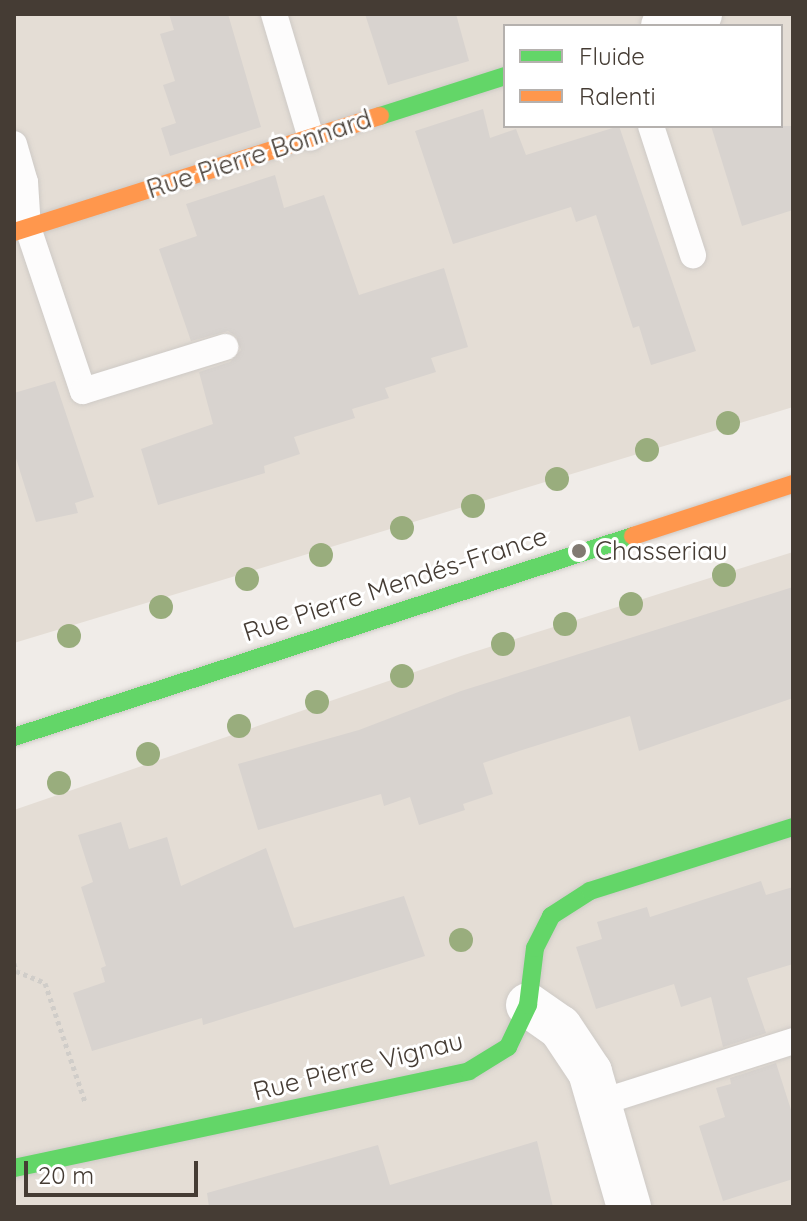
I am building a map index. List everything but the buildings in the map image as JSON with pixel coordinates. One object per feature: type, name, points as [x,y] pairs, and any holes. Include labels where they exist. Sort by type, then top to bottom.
[{"type":"street","points":[[669,24],[700,14]]},
{"type":"street","name":"Rue Pierre Bonnard","points":[[21,230],[503,77]]},
{"type":"street","name":"Rue Pierre Mendés-France","points":[[14,737],[793,484]]},
{"type":"street","name":"Rue Pierre Vignau","points":[[14,1168],[101,1152],[469,1071],[508,1047],[528,1005],[535,948],[551,916],[590,891],[793,827]]},
{"type":"street","points":[[528,1005],[560,1027],[590,1072],[629,1207]]},
{"type":"lane","points":[[274,14],[311,138]]},
{"type":"lane","points":[[652,128],[693,255]]},
{"type":"lane","points":[[14,144],[25,182],[21,230],[83,391],[225,347]]},
{"type":"lane","points":[[599,1103],[793,1041]]},
{"type":"path","points":[[14,963],[16,971],[45,983],[101,1152]]},
{"type":"shaded area","points":[[14,14],[793,14],[793,407],[14,643]]},
{"type":"shaded area","points":[[793,552],[793,1207],[14,1207],[14,810],[464,655]]},
{"type":"traffic: fast","points":[[380,116],[503,77]]},
{"type":"traffic: fast","points":[[14,737],[633,536]]},
{"type":"traffic: fast","points":[[14,1168],[469,1071],[508,1047],[528,1005],[535,948],[551,916],[590,891],[793,827]]},
{"type":"traffic: slow","points":[[14,232],[380,116]]},
{"type":"traffic: slow","points":[[633,536],[793,484]]},
{"type":"place","name":"Chasseriau","points":[[579,551]]}]
